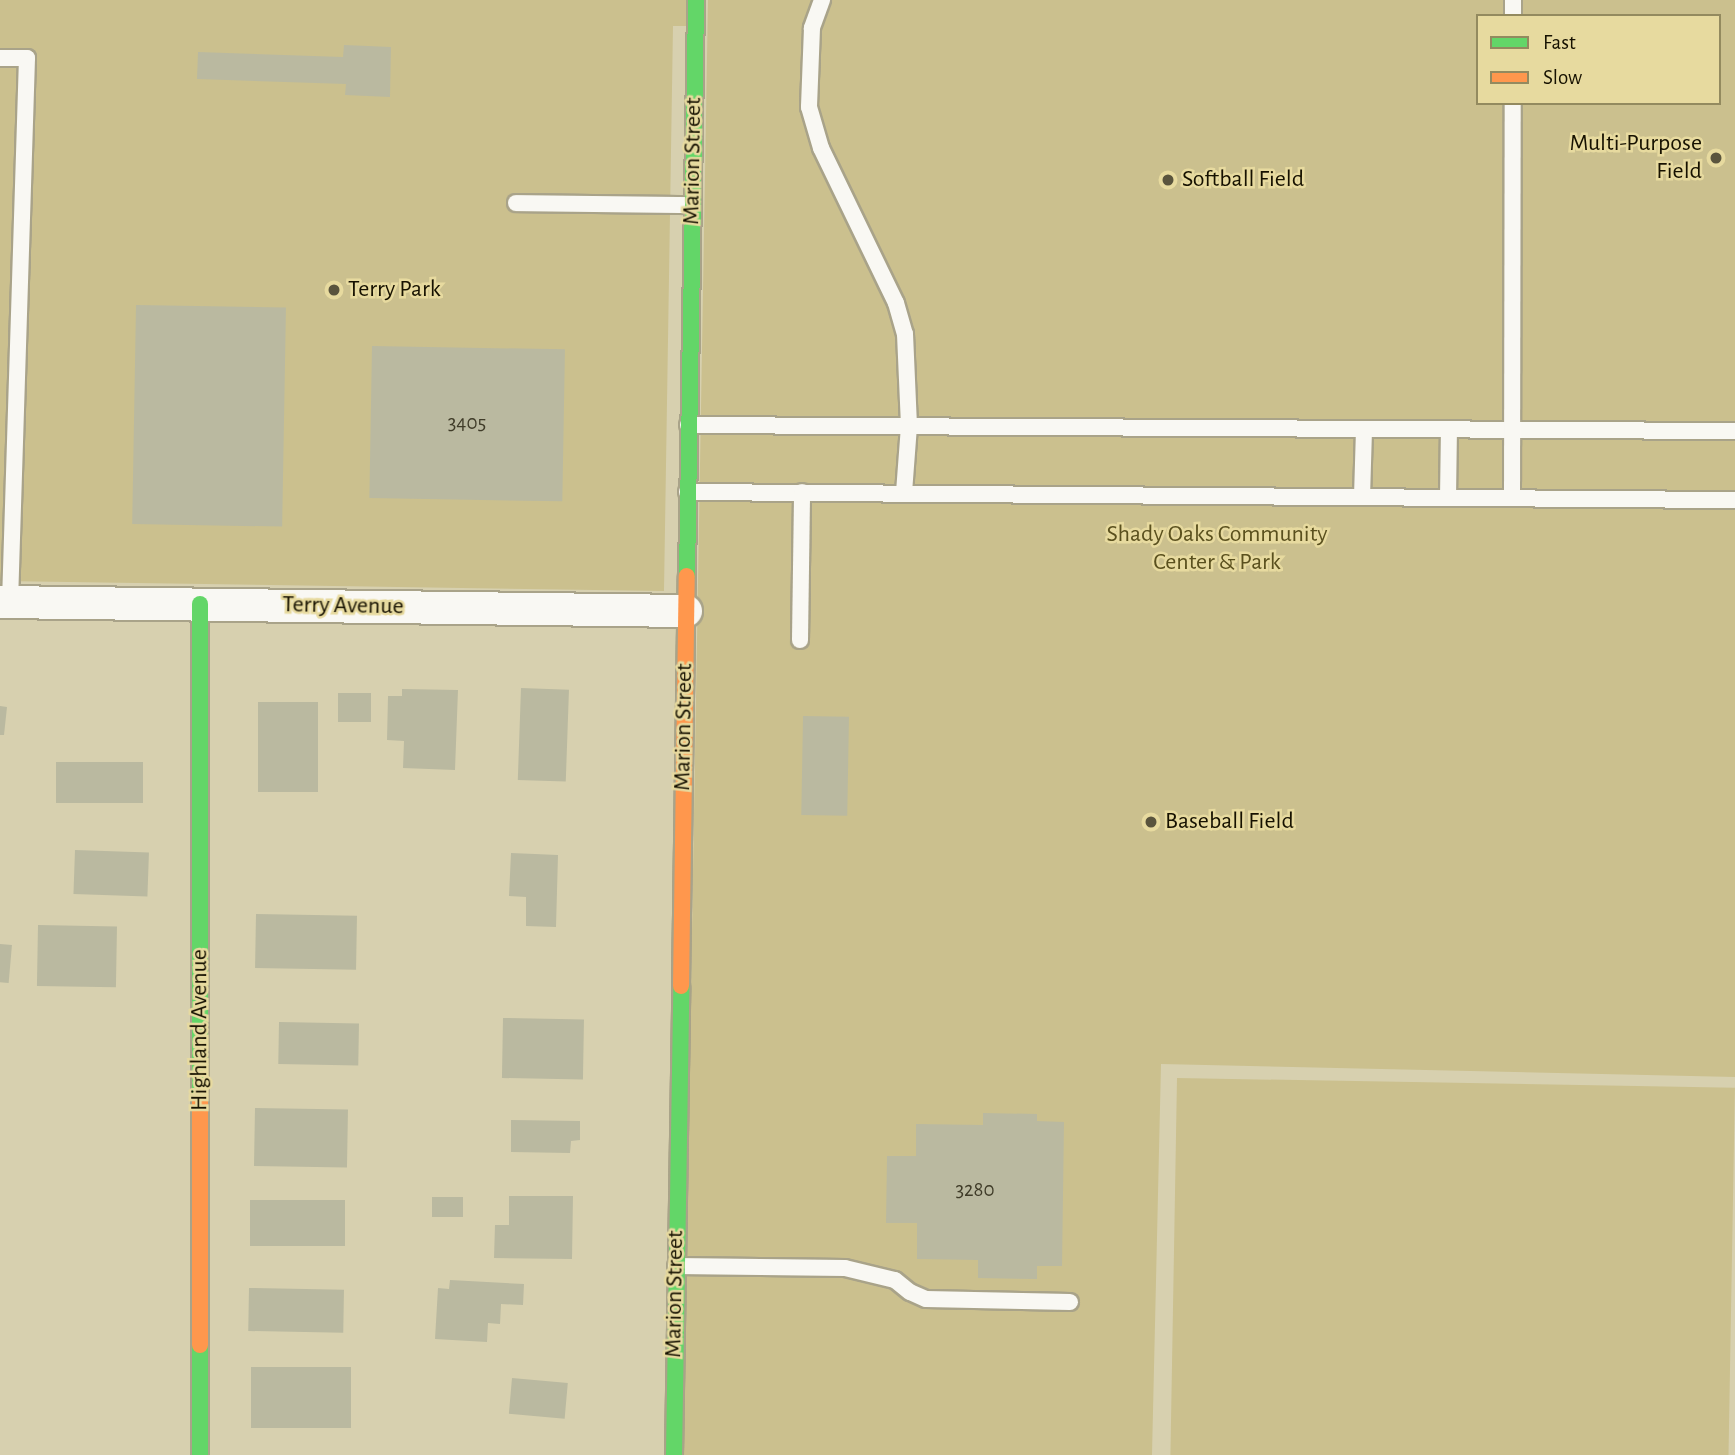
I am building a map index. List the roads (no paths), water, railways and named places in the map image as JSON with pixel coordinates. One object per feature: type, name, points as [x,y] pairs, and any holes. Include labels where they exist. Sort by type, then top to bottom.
[{"type":"street","name":"Marion Street","points":[[674,1455],[696,0]]},
{"type":"street","name":"Terry Avenue","points":[[5,602],[686,611]]},
{"type":"street","name":"Highland Avenue","points":[[200,604],[200,1455]]},
{"type":"lane","points":[[822,0],[812,28],[810,107],[821,148],[896,303],[905,334],[909,426],[904,493]]},
{"type":"lane","points":[[0,58],[27,58],[5,602]]},
{"type":"lane","points":[[1512,498],[1513,105]]},
{"type":"lane","points":[[516,204],[692,205]]},
{"type":"lane","points":[[688,425],[1735,431]]},
{"type":"lane","points":[[1362,497],[1364,429]]},
{"type":"lane","points":[[1448,498],[1449,430]]},
{"type":"lane","points":[[687,492],[1735,500]]},
{"type":"lane","points":[[800,640],[802,492]]},
{"type":"lane","points":[[676,1266],[845,1268],[895,1280],[910,1292],[926,1299],[1070,1303]]},
{"type":"place","name":"Multi-Purpose Field","points":[[1716,158]]},
{"type":"place","name":"Softball Field","points":[[1168,180]]},
{"type":"place","name":"Terry Park","points":[[334,290]]},
{"type":"place","name":"Baseball Field","points":[[1151,822]]},
{"type":"park label","name":"Shady Oaks Community Center & Park","points":[[1217,549]]}]
